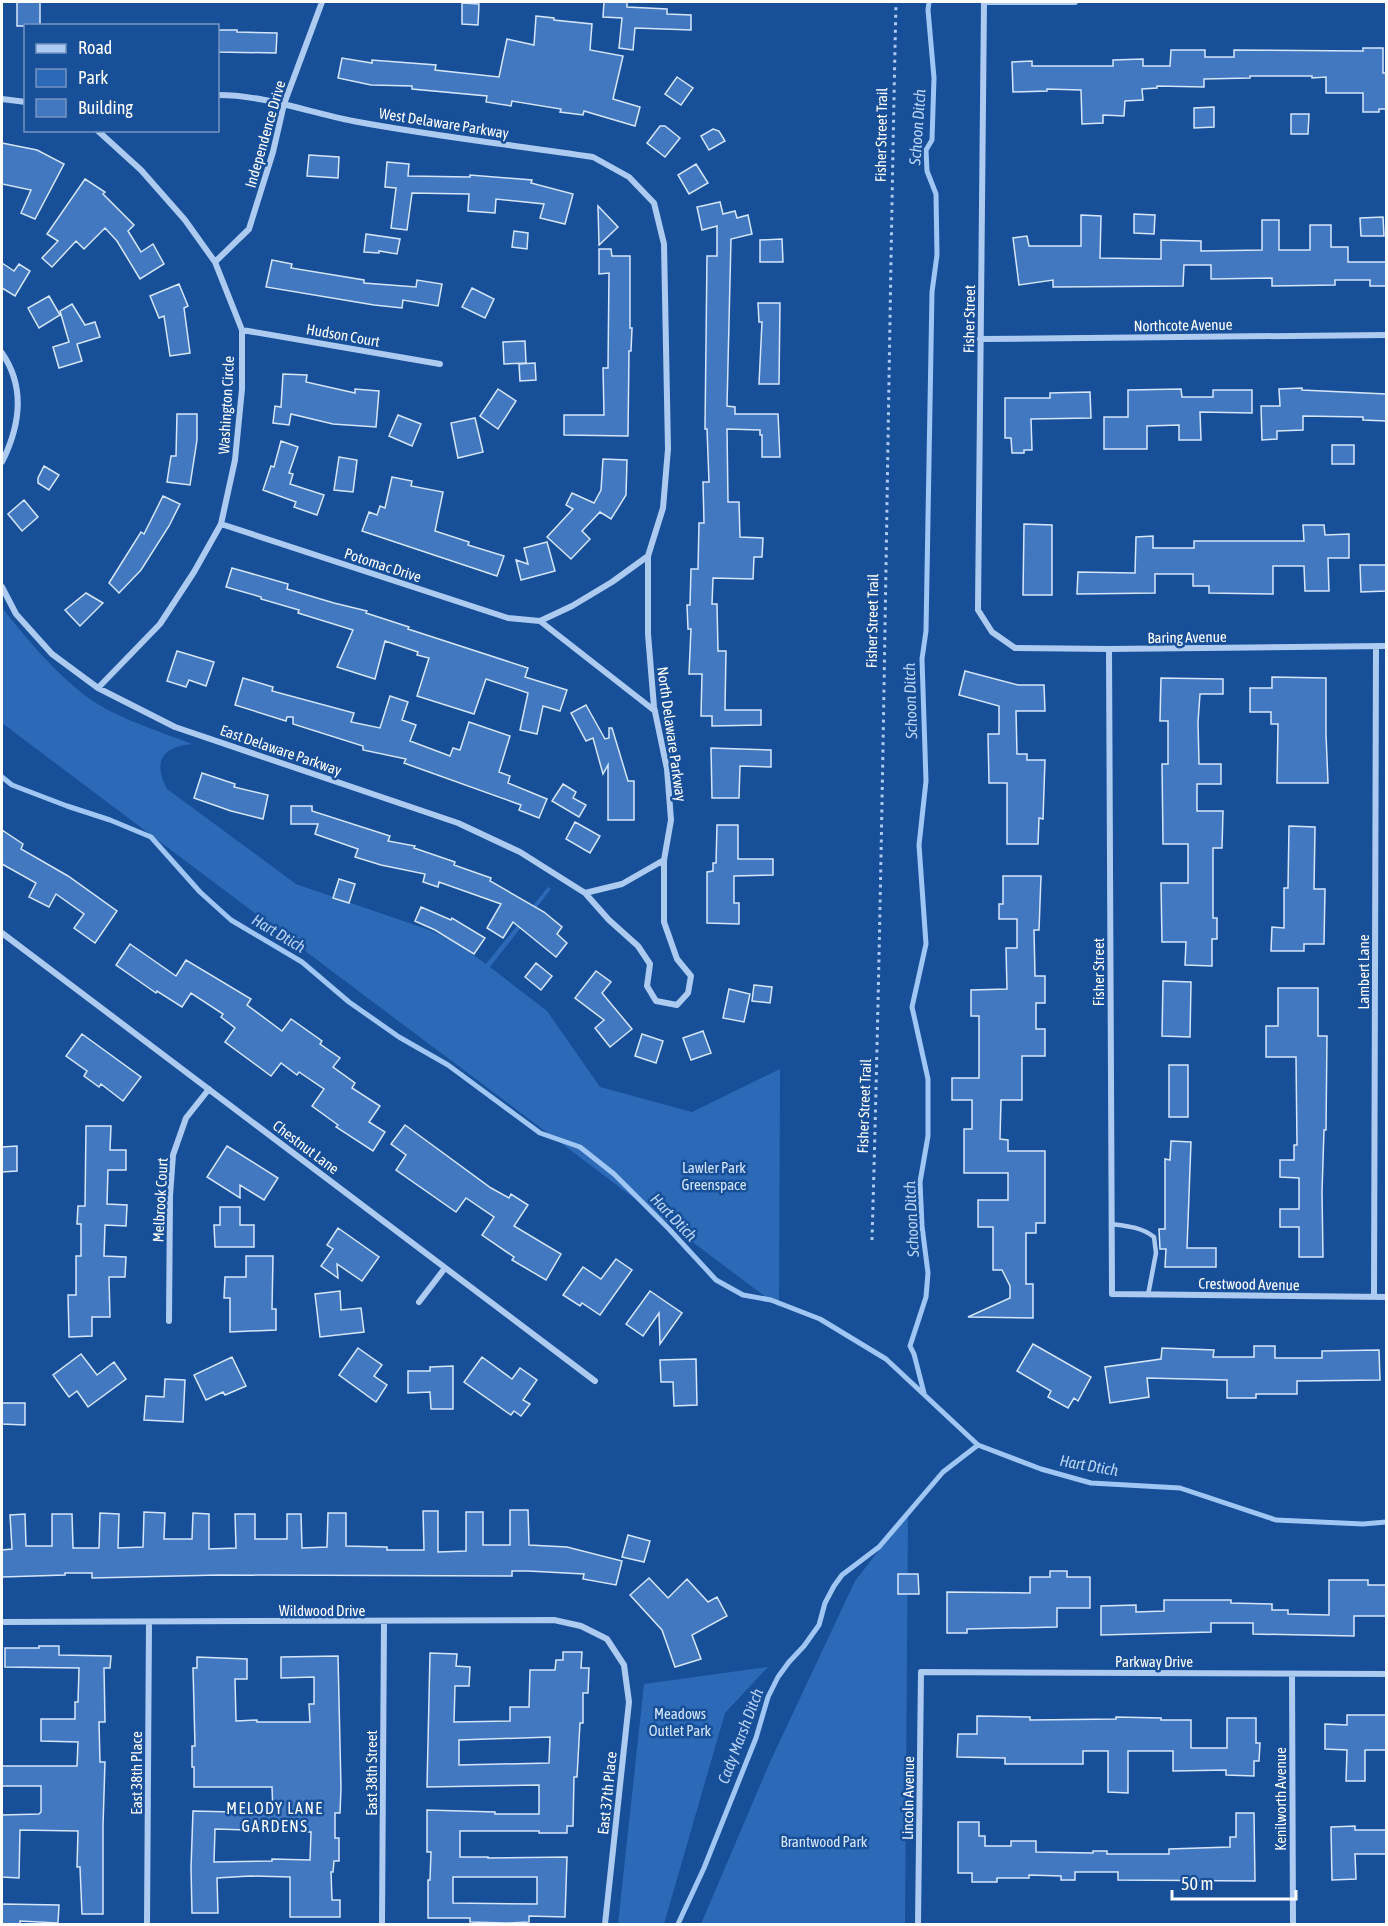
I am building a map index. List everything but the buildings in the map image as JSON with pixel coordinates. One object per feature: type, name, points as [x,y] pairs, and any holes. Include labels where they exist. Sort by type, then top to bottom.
[{"type":"street","name":"Independence Drive","points":[[215,262],[249,229],[273,152],[284,104],[322,2]]},
{"type":"street","points":[[984,2],[1075,2]]},
{"type":"street","name":"Fisher Street","points":[[984,2],[978,610],[992,632]]},
{"type":"street","name":"West Delaware Parkway","points":[[219,95],[238,95],[284,104],[351,121],[593,158],[629,177],[654,203]]},
{"type":"street","points":[[2,99],[24,102]]},
{"type":"street","name":"Washington Circle","points":[[98,688],[160,624],[194,572],[221,524],[236,460],[242,389],[242,330],[215,262],[185,220],[141,170],[99,132]]},
{"type":"street","name":"North Delaware Parkway","points":[[654,203],[664,244],[668,449],[663,508],[648,556],[648,634],[655,711],[667,769],[671,820],[664,860],[664,922],[677,959],[691,976]]},
{"type":"street","name":"Hudson Court","points":[[242,330],[440,364]]},
{"type":"street","name":"Northcote Avenue","points":[[980,339],[1386,335]]},
{"type":"street","points":[[2,353],[8,362],[16,388],[18,414],[12,441],[2,462]]},
{"type":"street","name":"Potomac Drive","points":[[221,524],[508,618],[540,621]]},
{"type":"street","points":[[648,556],[612,582],[572,606],[540,621],[655,711]]},
{"type":"street","name":"East Delaware Parkway","points":[[2,587],[16,614],[52,654],[98,688],[175,727],[458,823],[519,852],[585,893],[609,920],[638,946],[650,964],[647,986],[656,1001],[677,1005],[688,993],[691,976]]},
{"type":"street","name":"Baring Avenue","points":[[992,632],[1015,648],[1109,650],[1386,646]]},
{"type":"street","name":"Lambert Lane","points":[[1374,1297],[1376,646]]},
{"type":"street","name":"Fisher Street","points":[[1109,650],[1112,1294]]},
{"type":"street","points":[[585,893],[622,884],[664,860]]},
{"type":"street","name":"Chestnut Lane","points":[[2,933],[595,1381]]},
{"type":"street","name":"Melbrook Court","points":[[169,1321],[170,1196],[173,1155],[186,1118],[209,1089]]},
{"type":"street","points":[[419,1302],[445,1268]]},
{"type":"street","name":"Crestwood Avenue","points":[[1112,1294],[1386,1297]]},
{"type":"street","name":"Wildwood Drive","points":[[2,1622],[554,1620],[581,1626],[607,1639],[624,1665]]},
{"type":"street","name":"East 38th Place","points":[[147,1924],[149,1622]]},
{"type":"street","name":"East 38th Street","points":[[382,1924],[384,1622]]},
{"type":"street","name":"East 37th Place","points":[[605,1924],[629,1702],[624,1665]]},
{"type":"street","name":"Parkway Drive","points":[[921,1672],[1386,1674]]},
{"type":"street","name":"Lincoln Avenue","points":[[918,1924],[921,1672]]},
{"type":"street","name":"Kenilworth Avenue","points":[[1292,1674],[1293,1924]]},
{"type":"lane","points":[[1111,1224],[1138,1228],[1154,1237],[1156,1253],[1148,1294]]},
{"type":"path","name":"Fisher Street Trail","points":[[872,1240],[878,1032],[888,351],[896,2]]},
{"type":"green space","name":"Lawler Park Greenspace","points":[[2,608],[52,666],[98,705],[124,718],[192,744],[173,748],[163,758],[161,771],[167,789],[296,884],[432,931],[458,944],[486,964],[548,887],[551,889],[490,967],[547,1011],[600,1087],[692,1112],[780,1069],[779,1307],[2,723]]},
{"type":"green space","name":"Brantwood Park","points":[[908,1513],[905,1924],[701,1924],[770,1762],[855,1581]]},
{"type":"green space","name":"Meadows Outlet Park","points":[[768,1667],[725,1713],[664,1924],[618,1924],[644,1684]]},
{"type":"waterway","name":"Schoon Ditch","points":[[924,1393],[910,1346],[926,1297],[928,1273],[922,1226],[920,1182],[928,1136],[928,1079],[912,1007],[926,944],[919,845],[926,781],[922,659],[926,631],[932,292],[937,255],[936,194],[927,171],[926,150],[932,140],[934,78],[929,2]]},
{"type":"waterway","name":"Hart Dtich","points":[[2,777],[12,785],[151,837],[200,892],[231,920],[302,962],[349,1002],[399,1037],[448,1065],[540,1133],[580,1147],[614,1174],[716,1280],[743,1295],[771,1300],[820,1319],[886,1359],[978,1445],[1041,1469],[1091,1483],[1180,1488],[1276,1520],[1363,1524],[1386,1522]]},
{"type":"waterway","name":"Cady Marsh Ditch","points":[[678,1924],[704,1868],[756,1738],[768,1697],[778,1677],[819,1625],[825,1603],[834,1586],[842,1575],[879,1547],[943,1472],[978,1445]]},
{"type":"district","name":"MELODY LANE GARDENS","points":[[275,1817]]}]
